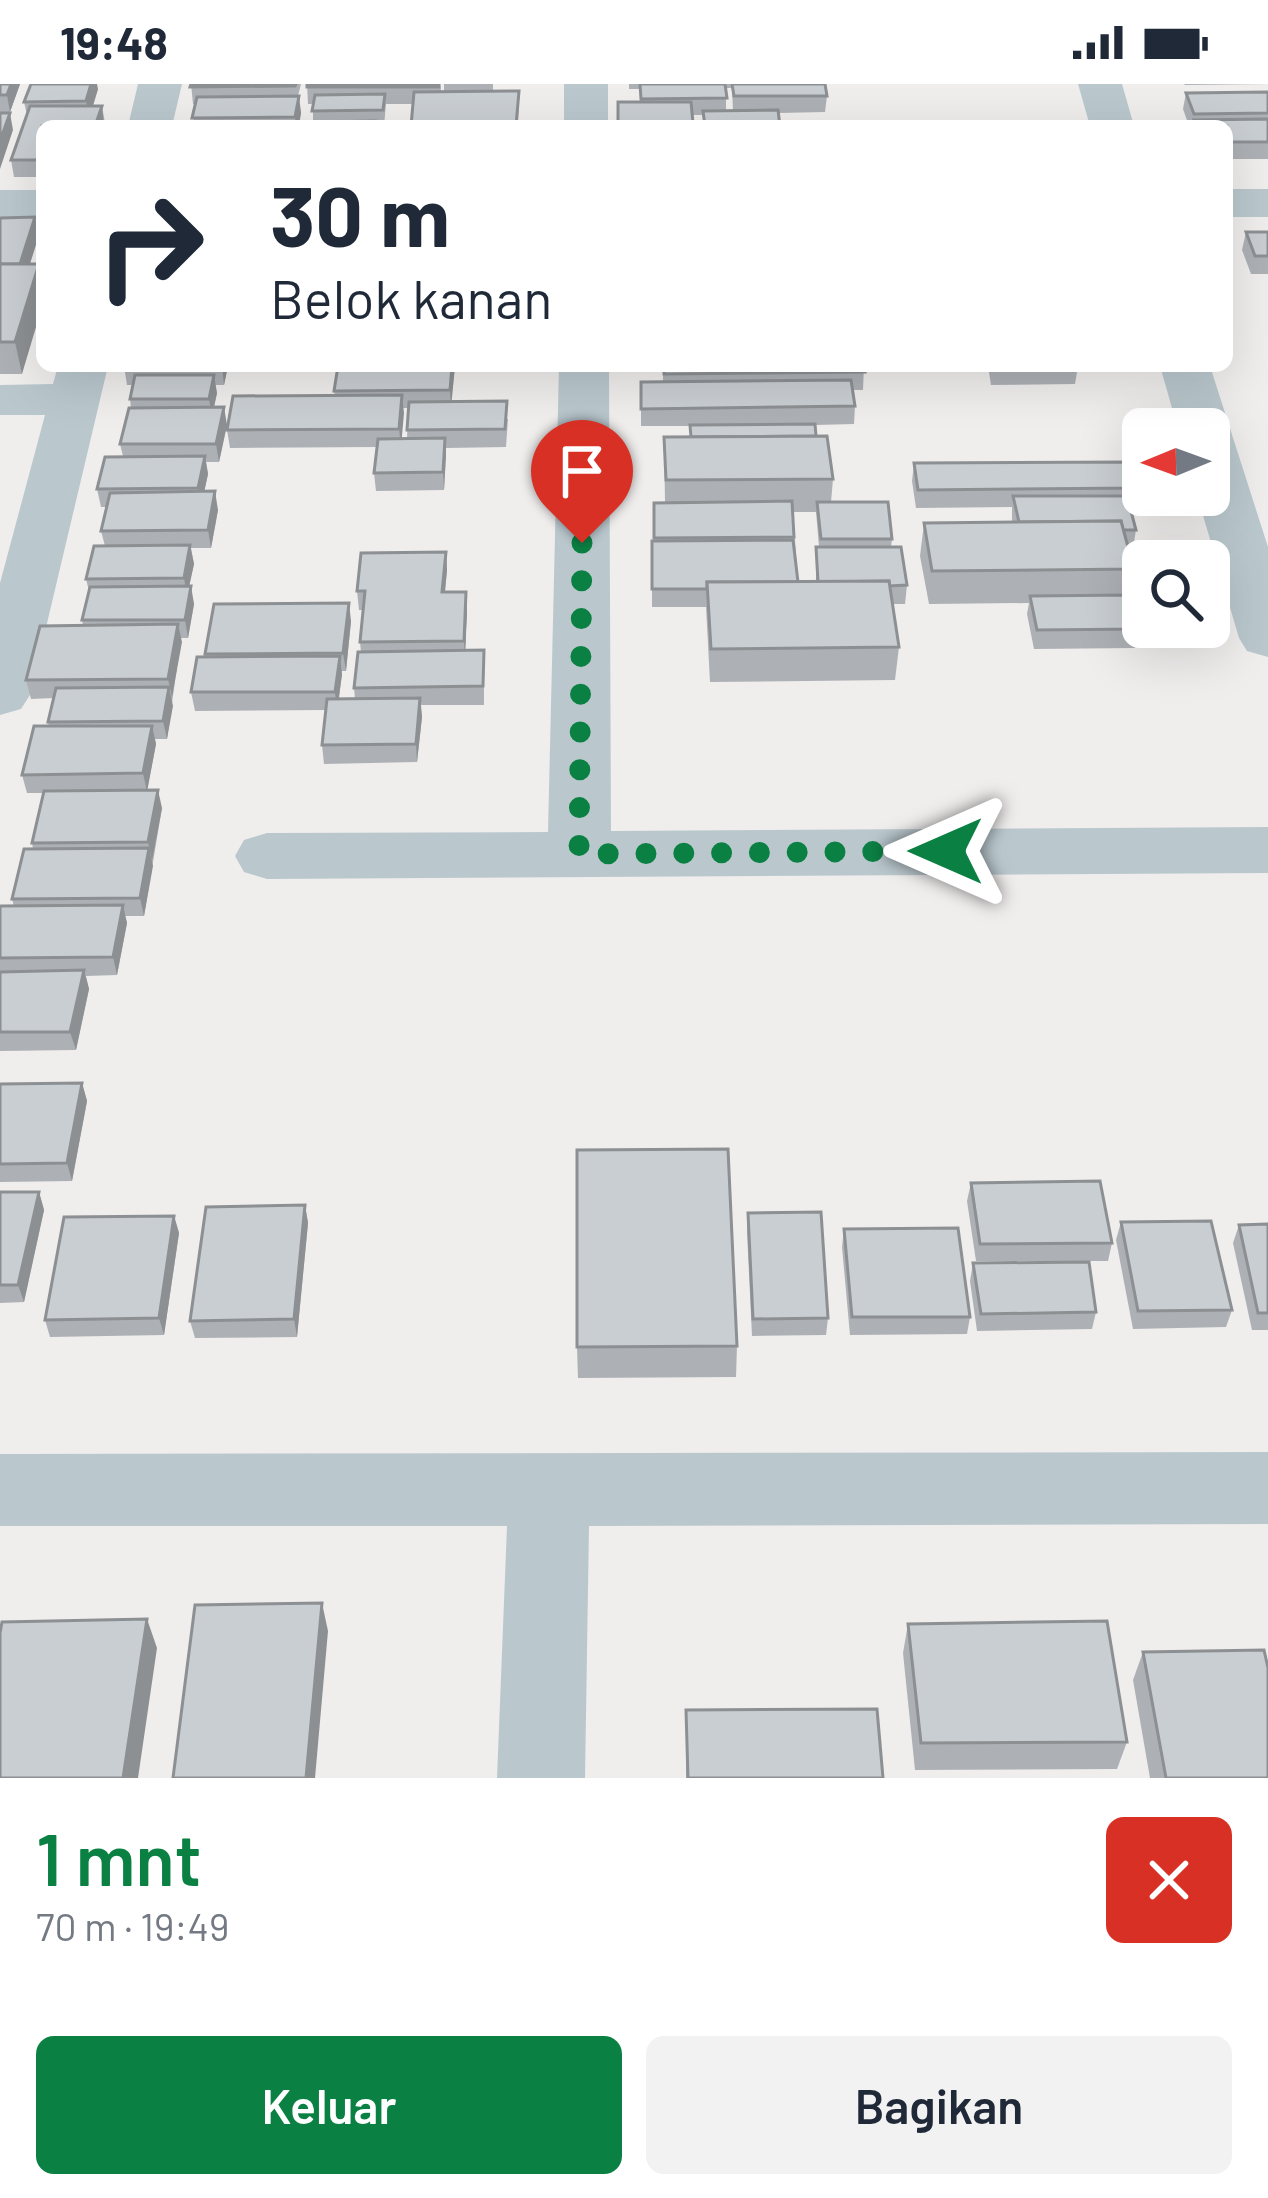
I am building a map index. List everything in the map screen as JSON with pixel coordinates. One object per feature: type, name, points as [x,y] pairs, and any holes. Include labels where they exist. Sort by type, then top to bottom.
[{"type":"street","points":[[151,120],[160,84]]},
{"type":"street","points":[[586,84],[586,120]]},
{"type":"street","points":[[1100,84],[1110,120]]},
{"type":"street","points":[[0,204],[36,203]]},
{"type":"street","points":[[1233,203],[1268,203]]},
{"type":"street","points":[[579,854],[584,372]]},
{"type":"street","points":[[1187,372],[1198,408]]},
{"type":"street","points":[[0,400],[78,382],[4,662]]},
{"type":"street","points":[[1230,513],[1268,638]]},
{"type":"street","points":[[267,856],[1268,850]]},
{"type":"street","points":[[541,1778],[549,1487]]},
{"type":"street","points":[[0,1490],[1268,1487]]},
{"type":"building","points":[[0,84],[11,84],[7,95],[0,95]]},
{"type":"building","points":[[31,84],[91,84],[86,101],[24,102]]},
{"type":"building","points":[[191,84],[296,84],[190,87]]},
{"type":"building","points":[[439,84],[439,87],[307,87]]},
{"type":"building","points":[[640,84],[725,84],[727,98],[641,99]]},
{"type":"building","points":[[732,84],[825,84],[827,96],[734,96]]},
{"type":"building","points":[[519,91],[517,120],[412,120],[414,92]]},
{"type":"building","points":[[1268,92],[1268,113],[1194,114],[1186,93]]},
{"type":"building","points":[[385,94],[383,110],[312,111],[315,95]]},
{"type":"building","points":[[299,96],[295,117],[192,118],[197,97]]},
{"type":"building","points":[[618,102],[691,102],[693,120],[618,120]]},
{"type":"building","points":[[30,106],[102,106],[97,120],[36,120],[36,160],[11,160]]},
{"type":"building","points":[[778,110],[779,120],[704,120],[703,111]]},
{"type":"building","points":[[0,113],[10,113],[0,141]]},
{"type":"building","points":[[1268,119],[1268,142],[1233,142],[1233,120],[1194,120]]},
{"type":"building","points":[[35,217],[20,264],[0,264],[0,218]]},
{"type":"building","points":[[1246,232],[1268,232],[1268,256],[1255,256]]},
{"type":"building","points":[[0,264],[36,264],[15,342],[0,342]]},
{"type":"building","points":[[337,372],[452,372],[450,390],[334,391]]},
{"type":"building","points":[[664,372],[865,372],[664,374]]},
{"type":"building","points":[[135,375],[214,375],[209,399],[130,399]]},
{"type":"building","points":[[851,380],[855,406],[641,409],[641,382]]},
{"type":"building","points":[[402,395],[399,429],[227,430],[233,396]]},
{"type":"building","points":[[507,401],[505,429],[407,430],[409,402]]},
{"type":"building","points":[[224,407],[216,444],[120,444],[129,408]]},
{"type":"building","points":[[815,424],[816,436],[691,437],[690,425]]},
{"type":"building","points":[[827,436],[833,479],[666,480],[664,437]]},
{"type":"building","points":[[445,438],[443,472],[374,473],[378,439]]},
{"type":"building","points":[[205,456],[198,488],[97,489],[105,457]]},
{"type":"building","points":[[1122,462],[1122,488],[918,490],[914,463]]},
{"type":"building","points":[[215,491],[208,530],[101,531],[110,493]]},
{"type":"building","points":[[1013,496],[1122,496],[1122,516],[1132,516],[1136,530],[1123,530],[1121,521],[1019,522]]},
{"type":"building","points":[[792,501],[794,537],[654,538],[654,503]]},
{"type":"building","points":[[817,502],[888,502],[892,539],[821,539]]},
{"type":"building","points":[[1121,521],[1126,540],[1122,540],[1122,569],[932,571],[924,523]]},
{"type":"building","points":[[793,540],[798,582],[707,582],[707,589],[652,589],[652,541]]},
{"type":"building","points":[[190,545],[184,578],[86,579],[94,546]]},
{"type":"building","points":[[816,547],[901,547],[907,585],[818,582]]},
{"type":"building","points":[[446,552],[442,592],[466,592],[464,641],[360,642],[365,591],[357,591],[361,553]]},
{"type":"building","points":[[889,581],[899,647],[711,649],[707,582]]},
{"type":"building","points":[[191,586],[185,620],[82,620],[90,587]]},
{"type":"building","points":[[1122,595],[1122,629],[1037,630],[1030,596]]},
{"type":"building","points":[[349,603],[343,653],[205,654],[214,604]]},
{"type":"building","points":[[178,624],[168,679],[26,680],[40,626]]},
{"type":"building","points":[[484,650],[483,686],[354,688],[358,652]]},
{"type":"building","points":[[340,656],[335,692],[191,692],[197,657]]},
{"type":"building","points":[[169,687],[163,721],[48,722],[56,688]]},
{"type":"building","points":[[420,698],[416,744],[322,745],[327,699]]},
{"type":"building","points":[[34,726],[152,726],[143,773],[22,775]]},
{"type":"building","points":[[158,790],[148,842],[32,843],[44,791]]},
{"type":"building","points":[[149,848],[140,898],[12,899],[24,849]]},
{"type":"building","points":[[123,905],[113,957],[0,958],[0,906]]},
{"type":"building","points":[[84,970],[70,1032],[0,1032],[0,972]]},
{"type":"building","points":[[82,1083],[67,1163],[0,1164],[0,1084]]},
{"type":"building","points":[[728,1149],[737,1346],[577,1347],[577,1150]]},
{"type":"building","points":[[1100,1181],[1112,1243],[980,1244],[971,1183]]},
{"type":"building","points":[[0,1192],[39,1192],[18,1285],[0,1285]]},
{"type":"building","points":[[305,1205],[294,1319],[190,1321],[206,1207]]},
{"type":"building","points":[[821,1212],[828,1318],[753,1319],[748,1213]]},
{"type":"building","points":[[174,1216],[159,1318],[45,1320],[64,1217]]},
{"type":"building","points":[[1211,1221],[1232,1310],[1138,1311],[1121,1222]]},
{"type":"building","points":[[1268,1224],[1268,1313],[1258,1313],[1239,1225]]},
{"type":"building","points":[[958,1228],[970,1317],[852,1317],[844,1229]]},
{"type":"building","points":[[1089,1262],[1096,1312],[981,1314],[973,1263]]},
{"type":"building","points":[[322,1603],[306,1778],[173,1778],[195,1605]]},
{"type":"building","points":[[147,1619],[123,1778],[0,1778],[2,1622]]},
{"type":"building","points":[[1107,1621],[1127,1742],[921,1743],[908,1624]]},
{"type":"building","points":[[1264,1650],[1268,1778],[1166,1778],[1143,1652]]},
{"type":"building","points":[[877,1709],[883,1778],[688,1778],[686,1710]]},
{"type":"route","points":[[582,543],[579,854],[946,851]]}]
